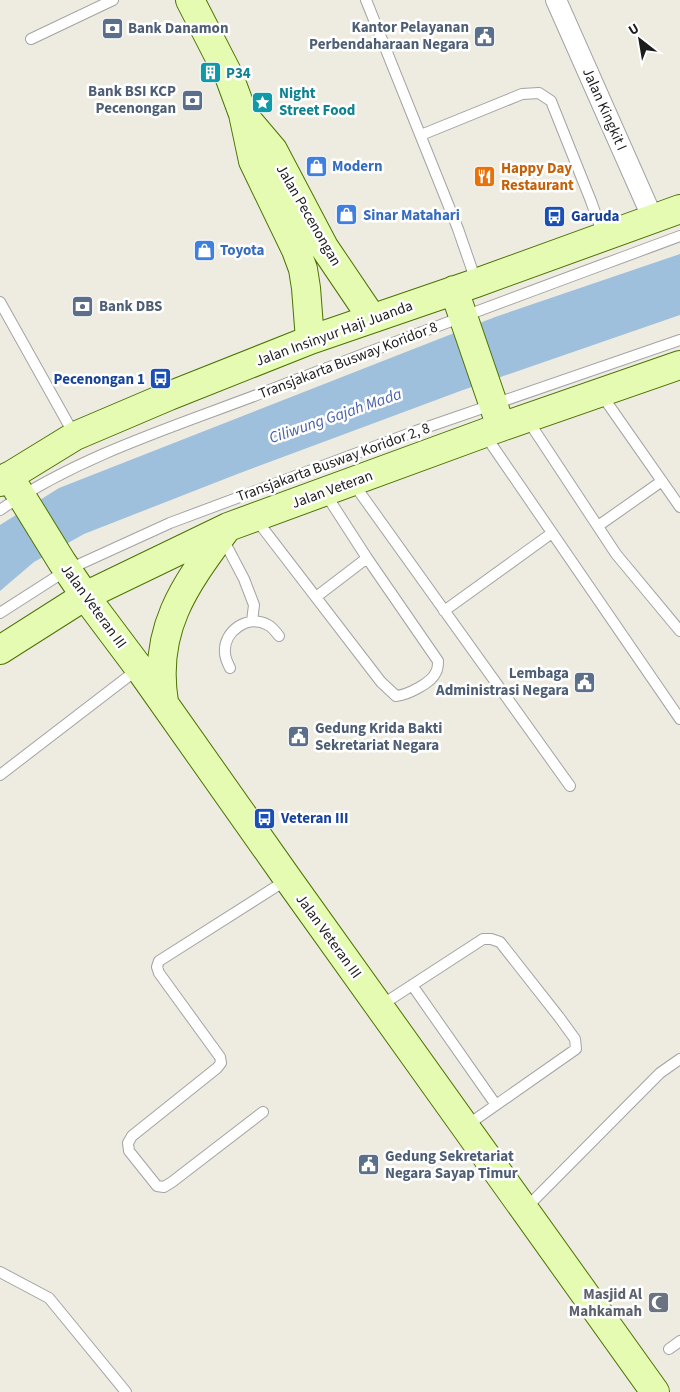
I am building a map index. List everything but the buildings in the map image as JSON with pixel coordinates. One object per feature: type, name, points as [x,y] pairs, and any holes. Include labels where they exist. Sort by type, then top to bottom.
[{"type":"main road","name":"Jalan Pecenongan","points":[[190,0],[228,76],[243,114],[253,161],[296,250],[303,269],[310,340]]},
{"type":"main road","name":"Jalan Pecenongan","points":[[243,114],[273,150],[324,247],[372,318]]},
{"type":"main road","name":"Jalan Insinyur Haji Juanda","points":[[11,493],[75,436],[169,396],[310,340],[680,209]]},
{"type":"main road","points":[[465,286],[464,320],[492,413]]},
{"type":"main road","name":"Jalan Veteran","points":[[0,650],[85,596],[254,517],[352,482],[492,413],[526,419],[680,365]]},
{"type":"main road","name":"Jalan Veteran III","points":[[11,493],[139,668],[288,880],[655,1392]]},
{"type":"main road","points":[[165,706],[161,685],[161,667],[166,632],[188,583],[225,532]]},
{"type":"street","name":"Jalan Kingkit I","points":[[556,0],[654,219]]},
{"type":"lane","points":[[31,39],[113,0]]},
{"type":"lane","points":[[366,0],[458,229],[465,286]]},
{"type":"lane","points":[[421,135],[522,94],[538,93],[550,101],[604,236]]},
{"type":"lane","name":"Transjakarta Busway Koridor 8","points":[[11,493],[83,463],[464,320],[680,236]]},
{"type":"lane","points":[[0,302],[75,436]]},
{"type":"lane","name":"Transjakarta Busway Koridor 2, 8","points":[[0,613],[65,566],[170,523],[492,413],[680,340]]},
{"type":"lane","points":[[600,393],[680,507]]},
{"type":"lane","points":[[492,413],[552,533],[680,719]]},
{"type":"lane","points":[[526,419],[616,554],[680,631]]},
{"type":"lane","points":[[598,526],[662,481]]},
{"type":"lane","points":[[352,482],[570,786]]},
{"type":"lane","points":[[254,517],[381,682],[396,696],[405,695],[424,684],[436,674],[438,660],[324,492]]},
{"type":"lane","points":[[225,532],[254,605],[252,621]]},
{"type":"lane","points":[[444,611],[552,533]]},
{"type":"lane","points":[[316,597],[367,558]]},
{"type":"lane","points":[[230,668],[224,654],[227,638],[238,626],[252,621],[268,625],[279,636]]},
{"type":"lane","points":[[0,775],[139,668]]},
{"type":"lane","points":[[263,1112],[164,1187],[157,1186],[129,1151],[128,1143],[132,1136],[221,1063],[220,1057],[159,974],[157,967],[159,961],[288,880]]},
{"type":"lane","points":[[380,1006],[483,939],[491,938],[500,942],[575,1039],[576,1049],[466,1126]]},
{"type":"lane","points":[[412,985],[496,1105]]},
{"type":"lane","points":[[524,1210],[647,1085],[680,1059]]},
{"type":"lane","points":[[0,1272],[50,1298],[126,1392]]},
{"type":"lane","points":[[669,1349],[680,1341]]},
{"type":"water","name":"Ciliwung Gajah Mada","points":[[680,254],[680,315],[463,390],[240,473],[84,534],[34,562],[0,591],[0,525],[59,488],[495,317]]},
{"type":"place","name":"Bank Danamon","points":[[112,28]]},
{"type":"place","name":"Kantor Pelayanan Perbendaharaan Negara","points":[[485,36]]},
{"type":"place","name":"P34","points":[[210,73]]},
{"type":"place","name":"Bank BSI KCP Pecenongan","points":[[192,100]]},
{"type":"place","name":"Night Street Food","points":[[263,102]]},
{"type":"place","name":"Modern","points":[[316,166]]},
{"type":"place","name":"Happy Day Restaurant","points":[[485,177]]},
{"type":"place","name":"Sinar Matahari","points":[[347,215]]},
{"type":"place","name":"Garuda","points":[[555,216]]},
{"type":"place","name":"Toyota","points":[[204,250]]},
{"type":"place","name":"Bank DBS","points":[[83,306]]},
{"type":"place","name":"Pecenongan 1","points":[[161,379]]},
{"type":"place","name":"Lembaga Administrasi Negara","points":[[585,682]]},
{"type":"place","name":"Gedung Krida Bakti Sekretariat Negara","points":[[299,737]]},
{"type":"place","name":"Veteran III","points":[[265,818]]},
{"type":"place","name":"Gedung Sekretariat Negara Sayap Timur","points":[[369,1165]]},
{"type":"place","name":"Masjid Al Mahkamah","points":[[658,1303]]}]
